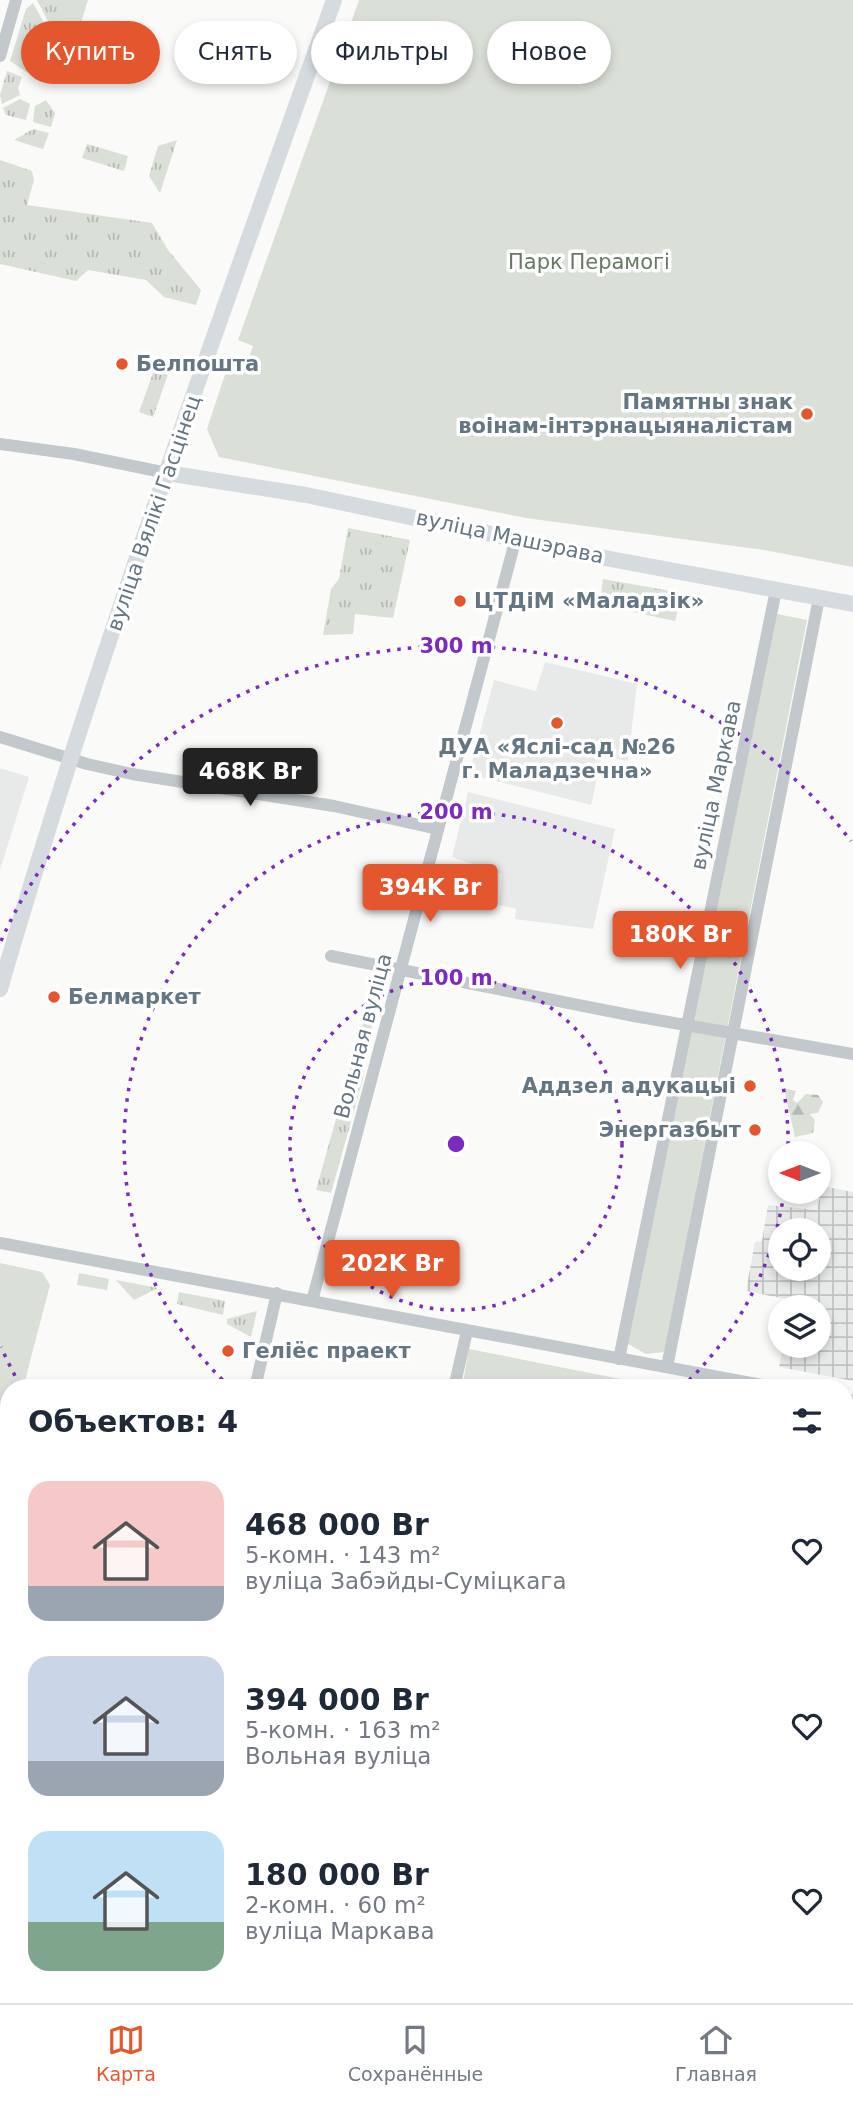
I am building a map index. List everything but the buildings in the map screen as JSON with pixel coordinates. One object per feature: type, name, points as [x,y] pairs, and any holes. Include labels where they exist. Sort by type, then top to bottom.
[{"type":"main road","name":"вуліца Вялікі Гасцінец","points":[[0,989],[71,759],[166,473],[334,0]]},
{"type":"main road","name":"вуліца Машэрава","points":[[166,473],[306,495],[853,604]]},
{"type":"street","points":[[0,56],[16,0]]},
{"type":"street","points":[[0,444],[74,454],[166,473]]},
{"type":"street","name":"Вольная вуліца","points":[[312,1301],[516,538]]},
{"type":"street","name":"вуліца Маркава","points":[[619,1359],[776,590]]},
{"type":"street","points":[[667,1367],[819,598]]},
{"type":"street","points":[[0,737],[132,774],[334,806],[438,829]]},
{"type":"street","points":[[331,956],[400,972],[687,1026],[853,1054]]},
{"type":"street","points":[[0,1243],[277,1293],[720,1379]]},
{"type":"street","points":[[257,1379],[277,1293]]},
{"type":"street","points":[[456,1379],[467,1331]]},
{"type":"shaded area","name":"ДУА «Яслі-сад №26 г. Маладзечна»","points":[[545,662],[637,684],[628,761],[602,756],[591,805],[469,774],[494,680],[536,691]]},
{"type":"shaded area","points":[[0,768],[29,777],[0,870]]},
{"type":"shaded area","points":[[468,792],[615,829],[593,929],[515,919],[516,909],[499,905],[502,874],[452,857]]},
{"type":"shaded area","points":[[831,1188],[853,1192],[853,1379],[779,1367],[781,1358],[831,1358],[831,1295],[768,1295],[746,1291],[755,1242],[762,1241],[768,1205],[817,1210],[818,1204],[831,1204]]},
{"type":"green space","points":[[37,0],[88,0],[82,21],[48,21]]},
{"type":"green space","name":"Парк Перамогі","points":[[359,0],[853,0],[853,567],[764,550],[526,518],[219,457],[207,429],[227,369],[243,375],[253,346],[238,340],[329,84],[473,84],[473,21],[352,21]]},
{"type":"green space","points":[[33,3],[43,21],[22,21],[26,9]]},
{"type":"green space","points":[[21,25],[21,68],[10,61]]},
{"type":"green space","points":[[7,71],[21,77],[18,88],[20,95],[2,104],[0,95]]},
{"type":"green space","points":[[20,99],[30,104],[26,120],[6,115],[3,108]]},
{"type":"green space","points":[[46,100],[55,113],[51,127],[33,122],[35,106]]},
{"type":"green space","points":[[33,129],[49,133],[43,149],[14,140]]},
{"type":"green space","points":[[177,140],[160,193],[149,176],[158,146]]},
{"type":"green space","points":[[87,144],[128,156],[124,171],[82,158]]},
{"type":"green space","points":[[0,160],[32,171],[34,180],[27,205],[152,223],[168,250],[201,290],[196,305],[164,297],[146,280],[88,270],[76,281],[0,264]]},
{"type":"green space","points":[[158,359],[172,363],[153,417],[139,412]]},
{"type":"green space","points":[[348,528],[410,540],[393,618],[355,614],[353,634],[323,635],[331,589],[339,579]]},
{"type":"green space","points":[[603,579],[682,593],[675,621],[600,605]]},
{"type":"green space","points":[[777,614],[807,620],[664,1352],[646,1354],[628,1344]]},
{"type":"green space","points":[[373,988],[378,989],[363,1079],[331,1193],[316,1190]]},
{"type":"green space","points":[[784,1088],[796,1091],[793,1100],[797,1103],[806,1094],[818,1095],[823,1102],[818,1113],[810,1114],[815,1120],[813,1133],[795,1137]]},
{"type":"green space","points":[[0,1263],[42,1272],[50,1285],[25,1379],[0,1379]]},
{"type":"green space","points":[[79,1273],[109,1279],[107,1290],[77,1285]]},
{"type":"green space","points":[[116,1280],[158,1288],[134,1300]]},
{"type":"green space","points":[[179,1292],[225,1301],[223,1315],[177,1304]]},
{"type":"green space","points":[[257,1311],[251,1337],[227,1324],[227,1319]]},
{"type":"green space","points":[[469,1349],[621,1379],[464,1379]]},
{"type":"place","name":"Белпошта","points":[[122,364]]},
{"type":"place","name":"Памятны знак воінам-інтэрнацыяналістам","points":[[807,414]]},
{"type":"place","name":"ЦТДіМ «Маладзік»","points":[[460,601]]},
{"type":"place","name":"ДУА «Яслі-сад №26 г. Маладзечна»","points":[[557,723]]},
{"type":"place","name":"Белмаркет","points":[[54,997]]},
{"type":"place","name":"Аддзел адукацыі","points":[[750,1086]]},
{"type":"place","name":"Энергазбыт","points":[[755,1130]]},
{"type":"place","name":"Геліёс праект","points":[[228,1351]]}]
